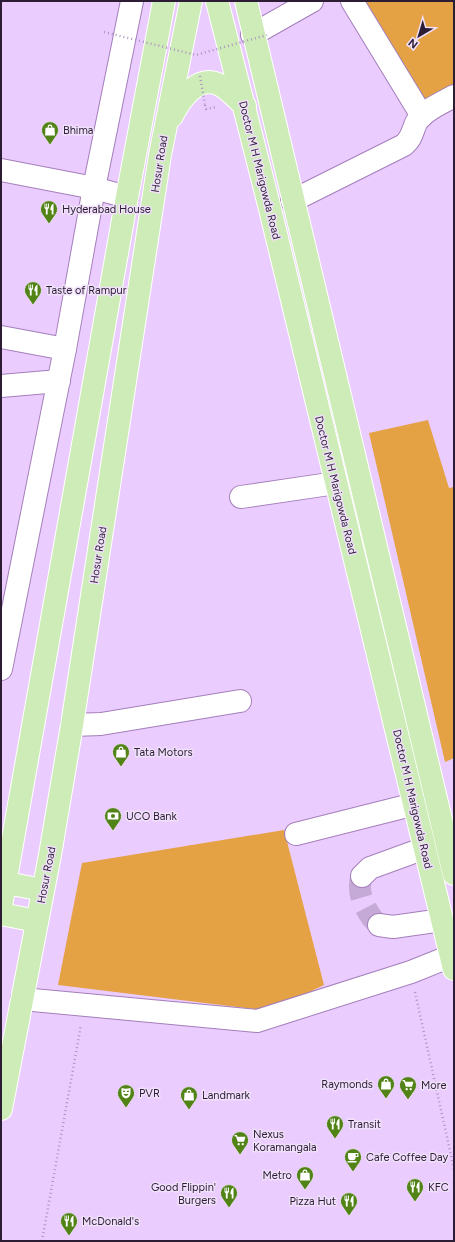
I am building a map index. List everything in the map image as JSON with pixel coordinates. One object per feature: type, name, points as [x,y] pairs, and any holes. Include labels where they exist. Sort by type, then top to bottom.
[{"type":"main road","points":[[1,906],[4,882],[127,197],[164,1]]},
{"type":"main road","name":"Hosur Road","points":[[1,1109],[43,890],[72,725],[163,135],[191,1]]},
{"type":"main road","name":"Doctor M H Marigowda Road","points":[[217,1],[245,106],[452,963]]},
{"type":"main road","name":"Doctor M H Marigowda Road","points":[[246,1],[260,35],[292,201],[450,837],[454,874]]},
{"type":"main road","points":[[163,135],[178,103],[189,91],[204,82],[218,84],[245,106]]},
{"type":"main road","points":[[4,882],[43,890]]},
{"type":"main road","points":[[1,914],[37,922]]},
{"type":"street","points":[[1,670],[59,381],[94,188],[132,1]]},
{"type":"street","points":[[260,35],[312,1]]},
{"type":"street","points":[[352,1],[422,116]]},
{"type":"street","points":[[292,201],[404,145],[411,138],[416,123],[422,116],[454,96]]},
{"type":"street","points":[[1,170],[94,188],[127,197]]},
{"type":"street","points":[[1,337],[65,349]]},
{"type":"street","points":[[1,386],[59,381]]},
{"type":"street","points":[[241,497],[336,483]]},
{"type":"street","points":[[72,725],[101,724],[240,701]]},
{"type":"street","points":[[296,834],[414,804]]},
{"type":"street","points":[[362,876],[370,868],[425,848]]},
{"type":"street","points":[[379,925],[393,927],[442,920]]},
{"type":"street","points":[[22,999],[257,1021],[411,972],[452,963]]},
{"type":"path","points":[[104,32],[196,55],[260,35]]},
{"type":"path","points":[[200,76],[205,105]]},
{"type":"path","points":[[206,109],[221,106]]},
{"type":"path","points":[[411,972],[454,1169]]},
{"type":"path","points":[[42,1241],[84,1005]]},
{"type":"shaded area","points":[[363,1],[454,1],[454,84],[422,102]]},
{"type":"shaded area","points":[[428,420],[449,488],[454,487],[454,758],[445,762],[369,433]]},
{"type":"shaded area","points":[[284,830],[324,985],[270,1011],[58,985],[82,863]]},
{"type":"tunnel","points":[[362,876],[360,889],[363,903],[370,915],[379,925]]},
{"type":"place","name":"Bhima","points":[[50,145]]},
{"type":"place","name":"Hyderabad House","points":[[49,224]]},
{"type":"place","name":"Taste of Rampur","points":[[33,305]]},
{"type":"place","name":"Tata Motors","points":[[121,767]]},
{"type":"place","name":"UCO Bank","points":[[113,831]]},
{"type":"place","name":"Raymonds","points":[[386,1099]]},
{"type":"place","name":"More","points":[[408,1100]]},
{"type":"place","name":"PVR","points":[[126,1108]]},
{"type":"place","name":"Landmark","points":[[189,1110]]},
{"type":"place","name":"Transit","points":[[335,1139]]},
{"type":"place","name":"Nexus Koramangala","points":[[240,1155]]},
{"type":"place","name":"Cafe Coffee Day","points":[[353,1172]]},
{"type":"place","name":"Metro","points":[[305,1190]]},
{"type":"place","name":"KFC","points":[[415,1202]]},
{"type":"place","name":"Good Flippin' Burgers","points":[[229,1208]]},
{"type":"place","name":"Pizza Hut","points":[[349,1216]]},
{"type":"place","name":"McDonald's","points":[[69,1236]]}]
